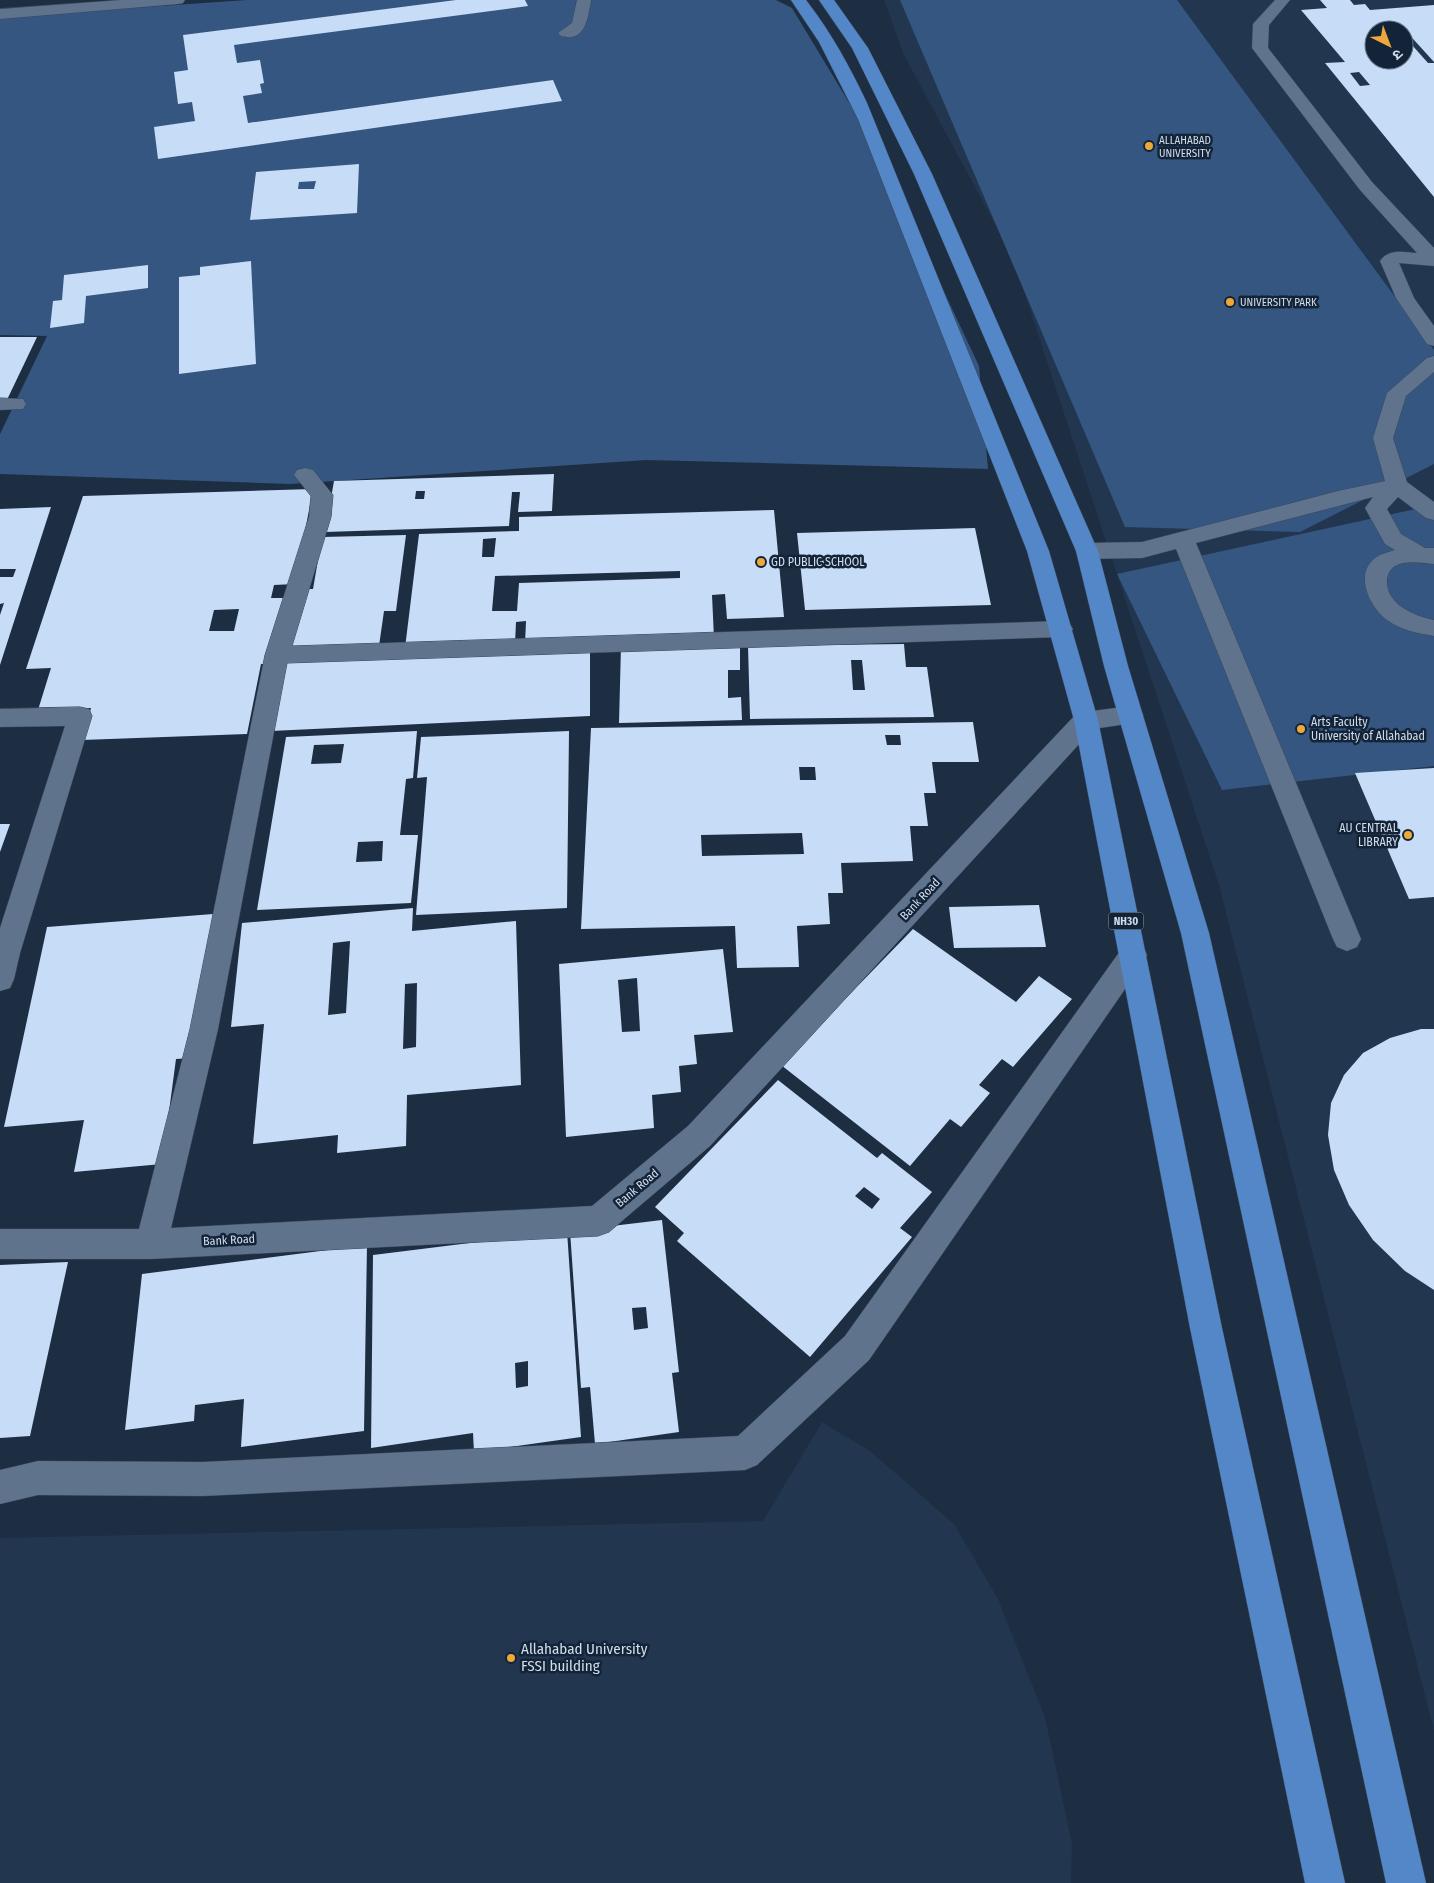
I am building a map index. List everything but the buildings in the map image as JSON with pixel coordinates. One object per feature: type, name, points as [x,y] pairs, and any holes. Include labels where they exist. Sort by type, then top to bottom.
[{"type":"highway","name":"NH30","points":[[798,0],[810,15],[844,72],[866,118],[1038,551],[1061,629],[1086,720],[1206,1328],[1325,1883]]},
{"type":"highway","points":[[826,0],[860,48],[923,174],[1087,551],[1116,666],[1195,933],[1406,1883]]},
{"type":"street","points":[[0,14],[178,0]]},
{"type":"street","points":[[566,33],[576,30],[581,24],[584,0]]},
{"type":"street","points":[[1283,0],[1261,24],[1260,48],[1366,186],[1423,249],[1434,256]]},
{"type":"street","points":[[1434,260],[1395,257],[1389,261],[1405,298],[1434,340]]},
{"type":"street","points":[[1434,362],[1397,393],[1383,438],[1398,485],[1434,513]]},
{"type":"street","points":[[151,1244],[204,1028],[277,654],[320,517],[322,495],[305,475]]},
{"type":"street","points":[[1087,551],[1142,550],[1338,498],[1398,485]]},
{"type":"street","points":[[1398,485],[1376,508],[1391,549],[1401,555],[1426,555]]},
{"type":"street","points":[[1183,539],[1347,939]]},
{"type":"street","points":[[1391,549],[1378,568],[1374,578],[1375,590],[1383,602],[1395,613],[1411,622],[1434,628]]},
{"type":"street","points":[[277,654],[1061,629]]},
{"type":"street","points":[[1086,720],[1131,715]]},
{"type":"street","points":[[0,718],[80,716],[6,953],[0,980]]},
{"type":"street","name":"Bank Road","points":[[0,1244],[151,1244],[598,1221],[700,1136],[1086,720]]},
{"type":"street","points":[[0,1487],[38,1478],[203,1479],[745,1453],[857,1348],[1133,954]]},
{"type":"shaded area","points":[[247,0],[776,0],[792,8],[877,149],[979,366],[988,469],[646,460],[290,484],[0,474],[0,434],[47,336],[0,335],[0,17]]},
{"type":"shaded area","name":"Arts Faculty University of Allahabad","points":[[884,0],[1434,0],[1434,1731],[1219,885],[1013,258],[904,55]]},
{"type":"shaded area","points":[[900,0],[1177,0],[1434,350],[1434,464],[1300,532],[1125,527]]},
{"type":"shaded area","points":[[1434,505],[1434,766],[1222,790],[1117,574]]},
{"type":"shaded area","name":"Allahabad University FSSI building","points":[[822,1422],[870,1451],[954,1524],[998,1599],[1045,1717],[1072,1843],[1071,1883],[0,1883],[0,1538],[763,1521]]},
{"type":"place","name":"ALLAHABAD UNIVERSITY","points":[[1149,146]]},
{"type":"place","name":"UNIVERSITY PARK","points":[[1230,302]]},
{"type":"place","name":"GD PUBLIC SCHOOL","points":[[761,562]]},
{"type":"place","name":"Arts Faculty University of Allahabad","points":[[1301,729]]},
{"type":"place","name":"AU CENTRAL LIBRARY","points":[[1408,835]]},
{"type":"place","name":"Allahabad University FSSI building","points":[[511,1658]]}]
